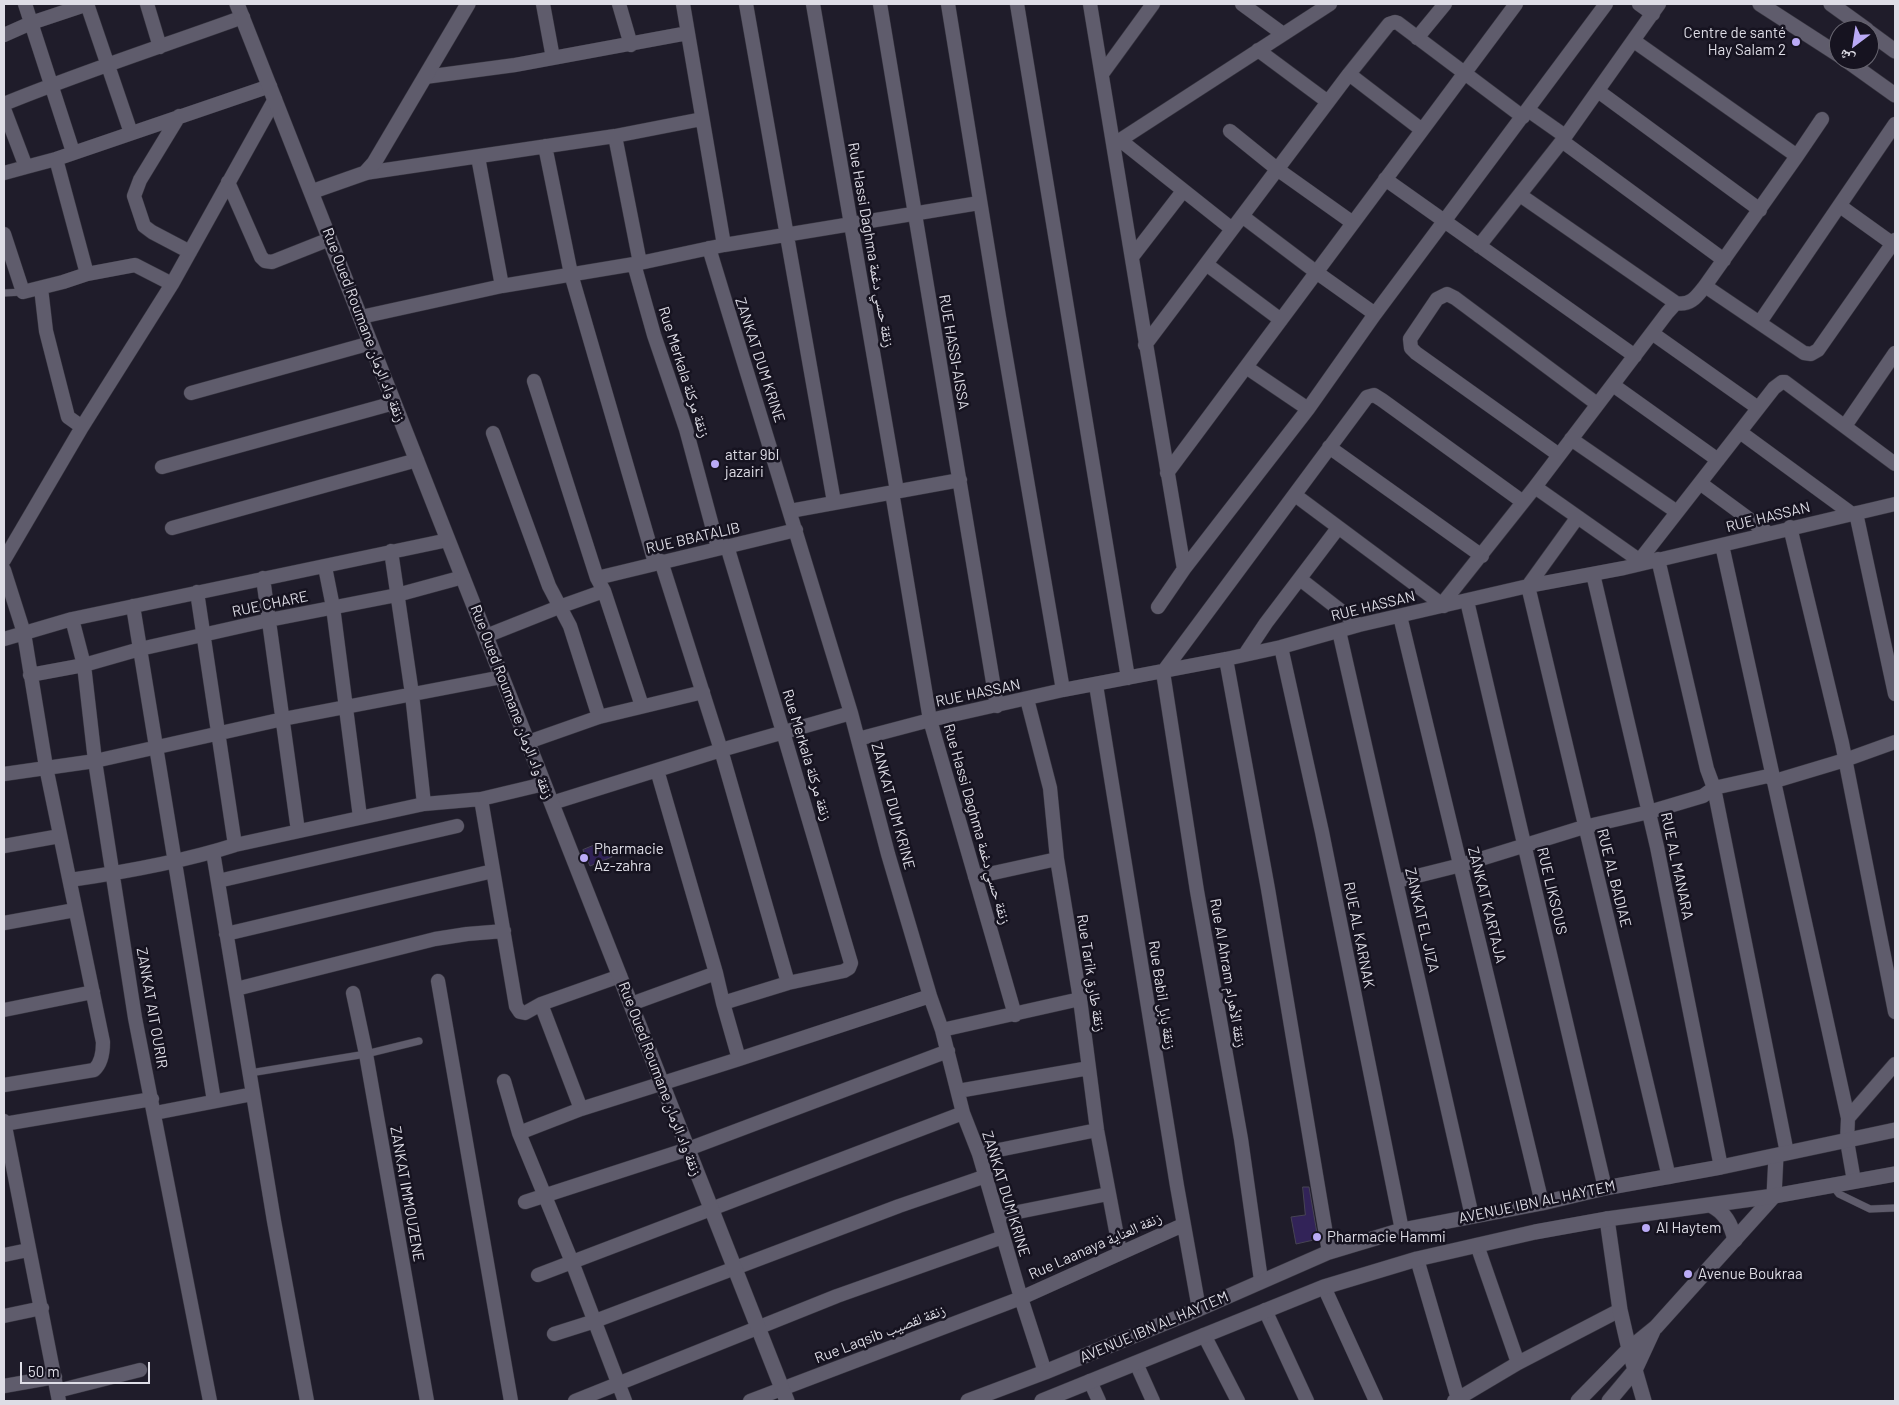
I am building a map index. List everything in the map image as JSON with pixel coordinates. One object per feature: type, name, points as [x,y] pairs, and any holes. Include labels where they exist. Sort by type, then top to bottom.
[{"type":"street","points":[[25,4],[73,152]]},
{"type":"street","points":[[4,35],[31,23],[88,4],[130,133]]},
{"type":"street","points":[[147,4],[160,47]]},
{"type":"street","points":[[365,174],[384,147],[468,4]]},
{"type":"street","points":[[543,4],[553,58]]},
{"type":"street","points":[[619,4],[631,45]]},
{"type":"street","points":[[683,4],[724,245]]},
{"type":"street","points":[[746,4],[834,502]]},
{"type":"street","name":"Rue Hassi Daghma زنقة حسي دغمة","points":[[813,4],[895,491],[930,720],[1015,1014]]},
{"type":"street","name":"RUE HASSI-AISSA","points":[[880,4],[997,706]]},
{"type":"street","points":[[948,4],[979,203],[1064,690]]},
{"type":"street","points":[[1016,4],[1128,678]]},
{"type":"street","points":[[1090,4],[1102,74],[1117,142],[1145,345],[1184,569]]},
{"type":"street","points":[[1102,74],[1153,4]]},
{"type":"street","points":[[1242,4],[1283,34]]},
{"type":"street","points":[[1117,142],[1330,4]]},
{"type":"street","points":[[1417,38],[1445,4]]},
{"type":"street","points":[[1167,472],[1516,4]]},
{"type":"street","points":[[1158,607],[1184,569],[1308,409],[1444,221],[1606,4]]},
{"type":"street","points":[[1479,246],[1563,139],[1656,9],[1639,4]]},
{"type":"street","points":[[1760,4],[1829,49]]},
{"type":"street","points":[[1831,4],[1853,20]]},
{"type":"street","points":[[4,104],[106,64],[160,47],[240,11]]},
{"type":"street","name":"Rue Oued Roumane زنقة واد الرمان","points":[[240,11],[785,1395]]},
{"type":"street","points":[[1145,345],[1349,74],[1388,24],[1395,22],[1464,74],[1563,139],[1724,260]]},
{"type":"street","points":[[425,77],[467,73],[631,45],[688,33]]},
{"type":"street","points":[[1879,39],[1895,51]]},
{"type":"street","points":[[1634,41],[1797,156]]},
{"type":"street","points":[[1258,50],[1328,102]]},
{"type":"street","points":[[1860,70],[1895,95]]},
{"type":"street","points":[[1349,74],[1422,130]]},
{"type":"street","points":[[1598,91],[1760,210]]},
{"type":"street","points":[[4,173],[56,159],[179,116],[272,92]]},
{"type":"street","points":[[4,560],[82,427],[172,284],[228,182],[272,92]]},
{"type":"street","points":[[4,109],[26,167]]},
{"type":"street","points":[[179,116],[140,180],[134,196],[144,226],[190,252]]},
{"type":"street","points":[[311,192],[365,174],[616,136],[702,119]]},
{"type":"street","points":[[1520,195],[1676,304],[1683,305],[1691,302],[1705,286],[1822,119]]},
{"type":"street","points":[[1760,322],[1895,124]]},
{"type":"street","points":[[1230,132],[1352,224]]},
{"type":"street","name":"Rue Merkala زنقة مركلة","points":[[616,136],[637,263],[654,335],[784,732],[849,954],[850,966],[844,971],[788,983]]},
{"type":"street","points":[[1117,142],[1232,229]]},
{"type":"street","points":[[545,146],[571,274],[658,562],[721,750],[788,983],[723,1003]]},
{"type":"street","points":[[478,157],[502,286]]},
{"type":"street","points":[[56,159],[87,274]]},
{"type":"street","points":[[1385,179],[1635,356]]},
{"type":"street","points":[[228,182],[265,261],[272,262],[330,239]]},
{"type":"street","points":[[1132,257],[1183,191]]},
{"type":"street","points":[[361,317],[502,286],[637,263],[724,245],[979,203]]},
{"type":"street","points":[[1705,286],[1804,353],[1815,353],[1894,242],[1840,206]]},
{"type":"street","points":[[1242,216],[1316,272],[1376,314]]},
{"type":"street","points":[[4,234],[23,292],[87,274],[135,265],[172,284]]},
{"type":"street","name":"ZANKAT DUM KRINE","points":[[709,248],[722,296],[796,530],[851,713],[888,854],[942,1030],[964,1113],[986,1176],[1021,1298],[1045,1372]]},
{"type":"street","points":[[1206,264],[1281,320]]},
{"type":"street","points":[[41,288],[46,331],[68,417],[82,427]]},
{"type":"street","points":[[1559,455],[1411,348],[1410,339],[1437,299],[1447,294],[1455,298],[1597,404]]},
{"type":"street","points":[[1295,495],[1443,605],[1667,313],[1676,304]]},
{"type":"street","points":[[1652,333],[1758,408]]},
{"type":"street","points":[[191,393],[371,343]]},
{"type":"street","points":[[1845,426],[1895,353]]},
{"type":"street","points":[[1246,367],[1308,409]]},
{"type":"street","points":[[534,381],[597,578],[604,591],[642,706]]},
{"type":"street","points":[[1535,487],[1641,562],[1677,512],[1776,385],[1782,382],[1786,382],[1895,464]]},
{"type":"street","points":[[1613,385],[1718,460]]},
{"type":"street","points":[[1163,672],[1367,397],[1374,396],[1523,502]]},
{"type":"street","points":[[162,467],[394,402]]},
{"type":"street","points":[[1740,432],[1854,513],[1895,694]]},
{"type":"street","points":[[493,433],[548,586],[573,635],[599,717]]},
{"type":"street","points":[[1571,439],[1677,512]]},
{"type":"street","points":[[1329,448],[1482,556]]},
{"type":"street","points":[[172,528],[417,460]]},
{"type":"street","points":[[790,511],[960,480]]},
{"type":"street","points":[[1700,483],[1768,533]]},
{"type":"street","name":"RUE HASSAN","points":[[858,739],[930,720],[1064,690],[1226,659],[1443,605],[1593,574],[1895,504]]},
{"type":"street","points":[[1528,586],[1577,518]]},
{"type":"street","points":[[1246,654],[1266,623],[1338,528]]},
{"type":"street","points":[[1790,528],[1845,760],[1895,1012]]},
{"type":"street","name":"RUE BBATALIB","points":[[597,578],[796,530]]},
{"type":"street","points":[[4,639],[72,619],[448,540]]},
{"type":"street","points":[[1722,545],[1848,1118],[1846,1141],[1854,1181]]},
{"type":"street","points":[[391,551],[412,694],[424,804]]},
{"type":"street","points":[[1578,1401],[1628,1349],[1656,1327],[1774,1196],[1782,1154],[1714,788],[1707,769],[1658,559]]},
{"type":"street","points":[[325,567],[360,818]]},
{"type":"street","points":[[4,570],[24,633],[46,767],[103,1042],[102,1056],[94,1070],[4,1085]]},
{"type":"street","name":"RUE AL MANARA","points":[[1593,574],[1649,812],[1721,1167]]},
{"type":"street","name":"RUE CHARE","points":[[30,675],[84,665],[140,649],[269,620],[397,595],[463,577]]},
{"type":"street","points":[[263,578],[298,831]]},
{"type":"street","points":[[1300,579],[1359,625]]},
{"type":"street","name":"RUE AL BADIAE","points":[[1528,586],[1669,1177]]},
{"type":"street","points":[[486,636],[559,606],[604,591]]},
{"type":"street","points":[[198,592],[234,845]]},
{"type":"street","name":"RUE LIKSOUS","points":[[1467,601],[1605,1188]]},
{"type":"street","points":[[133,606],[214,1102]]},
{"type":"street","name":"ZANKAT KARTAJA","points":[[1400,616],[1542,1203]]},
{"type":"street","name":"ZANKAT AIT OURIR","points":[[72,619],[84,665],[95,761],[135,1018],[210,1401]]},
{"type":"street","name":"ZANKAT EL JIZA","points":[[1339,631],[1472,1216]]},
{"type":"street","name":"RUE AL KARNAK","points":[[1281,646],[1324,842],[1402,1230]]},
{"type":"street","points":[[1226,659],[1268,888],[1329,1252]]},
{"type":"street","name":"Rue Al Ahram زنقة الأهرام","points":[[1163,672],[1197,891],[1241,1138],[1261,1280]]},
{"type":"street","points":[[4,774],[95,761],[283,719],[502,677]]},
{"type":"street","name":"Rue Babil زنقة بابل","points":[[1096,685],[1183,1225],[1200,1309]]},
{"type":"street","points":[[528,742],[599,717],[703,692]]},
{"type":"street","name":"Rue Tarik زنقة طارق","points":[[1027,699],[1048,782],[1057,859],[1080,999],[1097,1130],[1120,1252]]},
{"type":"street","points":[[552,803],[721,750],[851,713]]},
{"type":"street","points":[[1774,781],[1845,760],[1895,742]]},
{"type":"street","points":[[657,770],[739,1059]]},
{"type":"street","points":[[1397,881],[1460,865],[1584,827],[1649,812],[1703,796],[1714,788],[1768,776],[1774,781]]},
{"type":"street","points":[[70,880],[213,852],[234,845],[424,804],[481,799],[544,784]]},
{"type":"street","points":[[481,799],[520,1013],[620,976]]},
{"type":"street","points":[[218,881],[457,826]]},
{"type":"street","points":[[4,846],[60,836]]},
{"type":"street","points":[[213,852],[253,1094],[308,1401]]},
{"type":"street","points":[[975,877],[1057,859]]},
{"type":"street","points":[[226,934],[493,870]]},
{"type":"street","points":[[4,924],[75,910]]},
{"type":"street","points":[[236,990],[435,940],[467,934],[504,931]]},
{"type":"street","points":[[631,1004],[716,973]]},
{"type":"street","points":[[438,981],[511,1401]]},
{"type":"street","points":[[4,1010],[93,992]]},
{"type":"street","name":"ZANKAT IMMOUZENE","points":[[353,993],[366,1054],[427,1401]]},
{"type":"street","points":[[519,1133],[581,1109],[930,996]]},
{"type":"street","points":[[942,1030],[1080,999]]},
{"type":"street","points":[[541,1004],[581,1109]]},
{"type":"street","points":[[526,1202],[688,1149],[948,1051]]},
{"type":"street","points":[[1848,1118],[1895,1064]]},
{"type":"street","points":[[958,1091],[1089,1068]]},
{"type":"street","points":[[504,1081],[519,1133],[572,1262],[625,1401]]},
{"type":"street","points":[[155,1113],[253,1094]]},
{"type":"street","points":[[57,1390],[42,1308],[28,1250],[10,1190],[4,1123],[152,1099]]},
{"type":"street","points":[[538,1275],[964,1113]]},
{"type":"street","points":[[979,1154],[1097,1130]]},
{"type":"street","name":"AVENUE IBN AL HAYTEM","points":[[968,1401],[1200,1309],[1261,1280],[1329,1252],[1402,1230],[1542,1203],[1605,1188],[1721,1167],[1895,1130]]},
{"type":"street","name":"AVENUE IBN AL HAYTEM","points":[[1042,1401],[1324,1287],[1417,1259],[1607,1218],[1774,1196],[1895,1174]]},
{"type":"street","points":[[554,1334],[595,1321],[899,1206],[986,1176]]},
{"type":"street","points":[[998,1216],[1108,1194]]},
{"type":"street","points":[[1710,1205],[1720,1211],[1731,1225],[1735,1240]]},
{"type":"street","points":[[1607,1218],[1620,1310],[1628,1349],[1644,1401]]},
{"type":"street","name":"Rue Laanaya زنقة العناية","points":[[1021,1298],[1183,1225]]},
{"type":"street","points":[[575,1401],[837,1296],[1003,1237]]},
{"type":"street","points":[[1478,1245],[1518,1363]]},
{"type":"street","points":[[4,1255],[28,1250]]},
{"type":"street","points":[[1417,1259],[1456,1400],[1518,1363],[1620,1310]]},
{"type":"street","points":[[1324,1287],[1376,1401]]},
{"type":"street","name":"Rue Laqsib زنقة لقصيب","points":[[750,1401],[785,1395],[1021,1298]]},
{"type":"street","points":[[4,1316],[42,1308]]},
{"type":"street","points":[[1265,1310],[1307,1401]]},
{"type":"street","points":[[1609,1401],[1635,1370],[1656,1327]]},
{"type":"street","points":[[1204,1335],[1238,1401]]},
{"type":"street","points":[[1136,1363],[1153,1401]]},
{"type":"street","points":[[4,1386],[57,1390],[140,1370]]},
{"type":"street","points":[[1090,1381],[1099,1401]]},
{"type":"lane","points":[[4,293],[23,292]]},
{"type":"lane","points":[[250,1073],[366,1054],[419,1041]]},
{"type":"lane","points":[[1832,1185],[1839,1194],[1870,1208],[1895,1208]]},
{"type":"building","points":[[605,841],[612,857],[590,866],[583,850]]},
{"type":"building","points":[[1303,1187],[1309,1187],[1318,1239],[1296,1244],[1291,1217],[1305,1215]]},
{"type":"place","name":"Centre de santé Hay Salam 2","points":[[1796,42]]},
{"type":"place","name":"attar 9bl jazairi","points":[[715,464]]},
{"type":"place","name":"Pharmacie Az-zahra","points":[[584,858]]},
{"type":"place","name":"Al Haytem","points":[[1646,1228]]},
{"type":"place","name":"Pharmacie Hammi","points":[[1317,1237]]},
{"type":"place","name":"Avenue Boukraa","points":[[1688,1274]]}]
